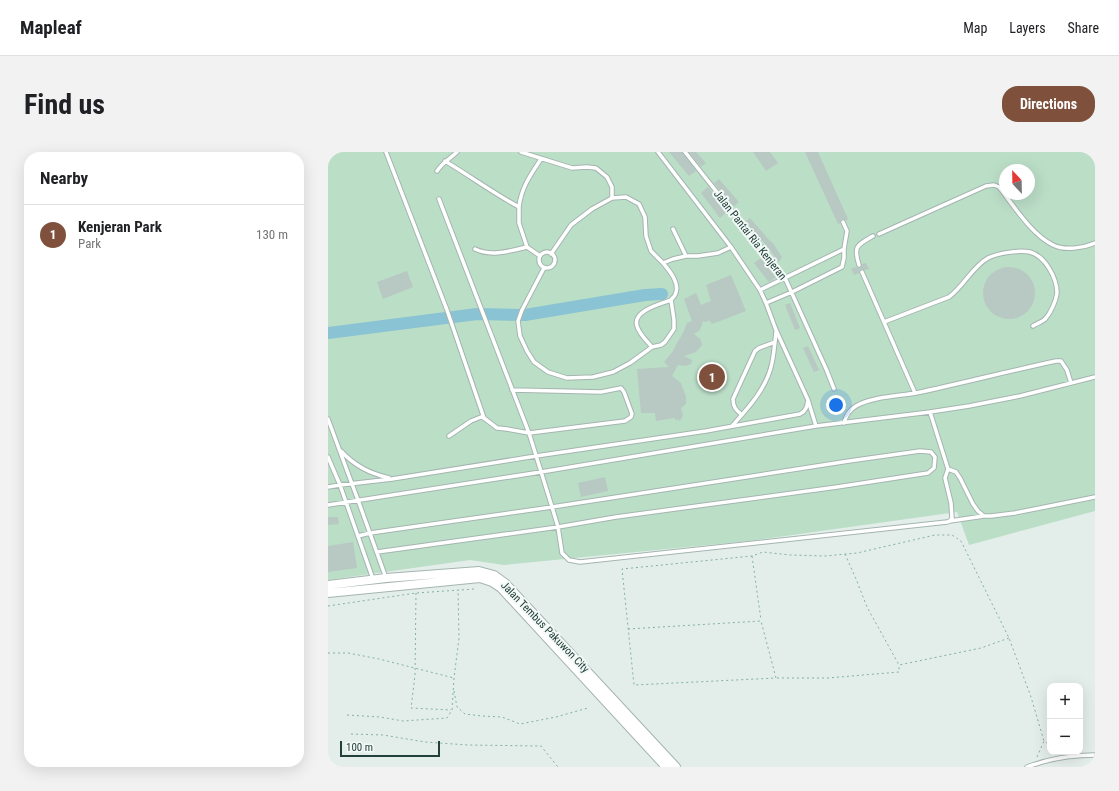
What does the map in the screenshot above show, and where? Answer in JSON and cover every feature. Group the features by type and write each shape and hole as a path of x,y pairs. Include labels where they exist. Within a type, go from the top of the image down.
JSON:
{"street":[{"name":"Jalan Tembus Pakuwon City","path":"328,585 386,578 479,571 494,575 505,583 676,767"},
{"name":"Jalan Tembus Pakuwon City","path":"328,593 480,578 492,582 501,588 666,767"}],"lane":[{"path":"386,152 447,310 484,418 497,428 529,434 625,421 631,417 632,414 624,392 621,388 600,392 512,390"},
{"path":"437,171 445,161 457,152"},
{"path":"520,152 572,168 596,168 607,177 612,187 612,198"},
{"path":"658,152 731,247 760,290 776,330 808,400 816,426"},
{"name":"Jalan Pantai Ria Kenjeran","path":"685,152 785,278 834,389"},
{"path":"540,256 527,247 519,223 519,207 520,196 527,181 541,159"},
{"path":"445,161 462,170 519,207"},
{"path":"879,234 986,186 994,185 998,187 1027,223 1041,237 1054,246 1067,248 1085,247 1095,244"},
{"path":"551,254 572,225 592,209 612,198 626,196 640,204 646,217 646,236 651,251 673,274 676,289 675,295 671,300 640,314 637,319 639,330 652,346"},
{"path":"439,199 486,318 529,434 558,527 562,553 570,560 580,562 947,522 1015,513 1095,497"},
{"path":"766,303 842,267 847,231 843,222"},
{"path":"673,229 686,256"},
{"path":"859,265 856,249 861,243 873,236"},
{"path":"476,249 483,253 491,254 527,247"},
{"path":"663,263 686,256 718,253 731,247"},
{"path":"760,290 844,249"},
{"path":"884,322 950,297 957,292 975,269 988,258 1020,251 1031,252 1042,259 1051,272 1057,293 1052,308 1045,319 1033,326"},
{"path":"547,252 551,254 554,256 554,264 551,267 544,268 540,265 538,260 540,256 547,252"},
{"path":"544,268 522,310 518,321 520,336 534,362 548,372 567,378 593,377 613,372 630,363 652,346 661,345 674,330 671,300"},
{"path":"862,272 915,393"},
{"path":"732,426 765,383 772,364 776,330"},
{"path":"742,414 735,409 733,399 755,352 764,345 775,342"},
{"path":"844,423 848,411 866,401 915,393 1056,361 1061,361 1065,366 1071,383"},
{"path":"328,505 541,472 816,426 969,406 1020,396 1095,377"},
{"path":"328,487 392,479 706,431 800,414 804,412 807,407 808,400"},
{"path":"930,412 948,469 945,478 951,503 952,518 950,521"},
{"path":"449,436 471,421 481,417 484,418"},
{"path":"328,419 386,578"},
{"path":"339,449 350,460 362,468 378,476 392,479"},
{"path":"358,536 920,451 931,452 935,457 934,468 928,473 377,552"},
{"path":"328,457 340,485 373,580"},
{"path":"948,469 956,472 973,504 984,516"},
{"path":"1027,767 1068,756 1095,754"}],"path":[{"path":"845,554 867,607 899,665 899,672 828,678 776,678 634,686 622,569 752,556 763,552 790,555 825,556 845,554 857,553 935,535 952,535 961,541 1010,638 1031,697 1044,741 1036,764"},
{"path":"752,556 762,620 776,678"},
{"path":"328,606 416,593 474,589"},
{"path":"347,715 403,720 447,718 452,710 459,638 458,590"},
{"path":"416,593 415,669 411,708 452,710"},
{"path":"628,629 762,620"},
{"path":"899,665 981,648 1010,638"},
{"path":"328,653 348,653 379,659 454,678"},
{"path":"453,688 457,707 465,714 502,717 520,724 556,717 588,708"},
{"path":"352,734 383,735 425,742 468,745 541,746 558,767"}],"green space":[{"path":"328,152 1095,152 1095,511 969,545 957,512 749,541 504,565 470,560 328,580"}],"building":[{"path":"669,152 682,152 696,171 689,176"},
{"path":"689,152 696,152 706,163 701,167"},
{"path":"753,152 770,152 778,163 766,171"},
{"path":"805,152 818,152 848,219 846,221 841,219 840,223 838,224"},
{"path":"719,179 739,202 733,207 714,183"},
{"path":"708,187 728,211 720,218 701,193"},
{"path":"750,218 772,242 782,257 779,262 762,240 760,242 745,222"},
{"path":"761,258 776,277 769,282 754,263"},
{"path":"866,263 869,269 861,269 859,270 859,273 854,275 851,269 856,267 860,268 862,264"},
{"path":"1004,267 1014,267 1028,274 1035,288 1035,298 1028,312 1014,319 1004,319 994,315 987,308 983,298 983,288 987,278 994,271"},
{"path":"407,271 413,287 383,299 377,282"},
{"path":"731,275 746,311 712,324 709,320 706,322 703,321 700,330 694,334 701,340 702,345 696,352 684,356 692,360 691,364 686,366 678,365 672,376 681,383 686,397 686,404 681,408 683,415 680,421 677,419 677,421 674,418 656,421 655,413 641,413 637,369 669,367 664,362 673,351 687,323 692,321 684,299 696,293 701,305 711,301 706,285"},
{"path":"790,303 800,328 795,330 785,305"},
{"path":"808,346 819,370 814,372 803,348"},
{"path":"605,477 608,491 581,497 578,483"},
{"path":"328,517 338,517 339,524 328,525"},
{"path":"353,542 357,568 328,572 328,546"}],"waterway":[{"path":"328,333 477,314 525,315 645,295 662,294"}],"place":[{"name":"Kenjeran Park","path":"712,377"}]}
